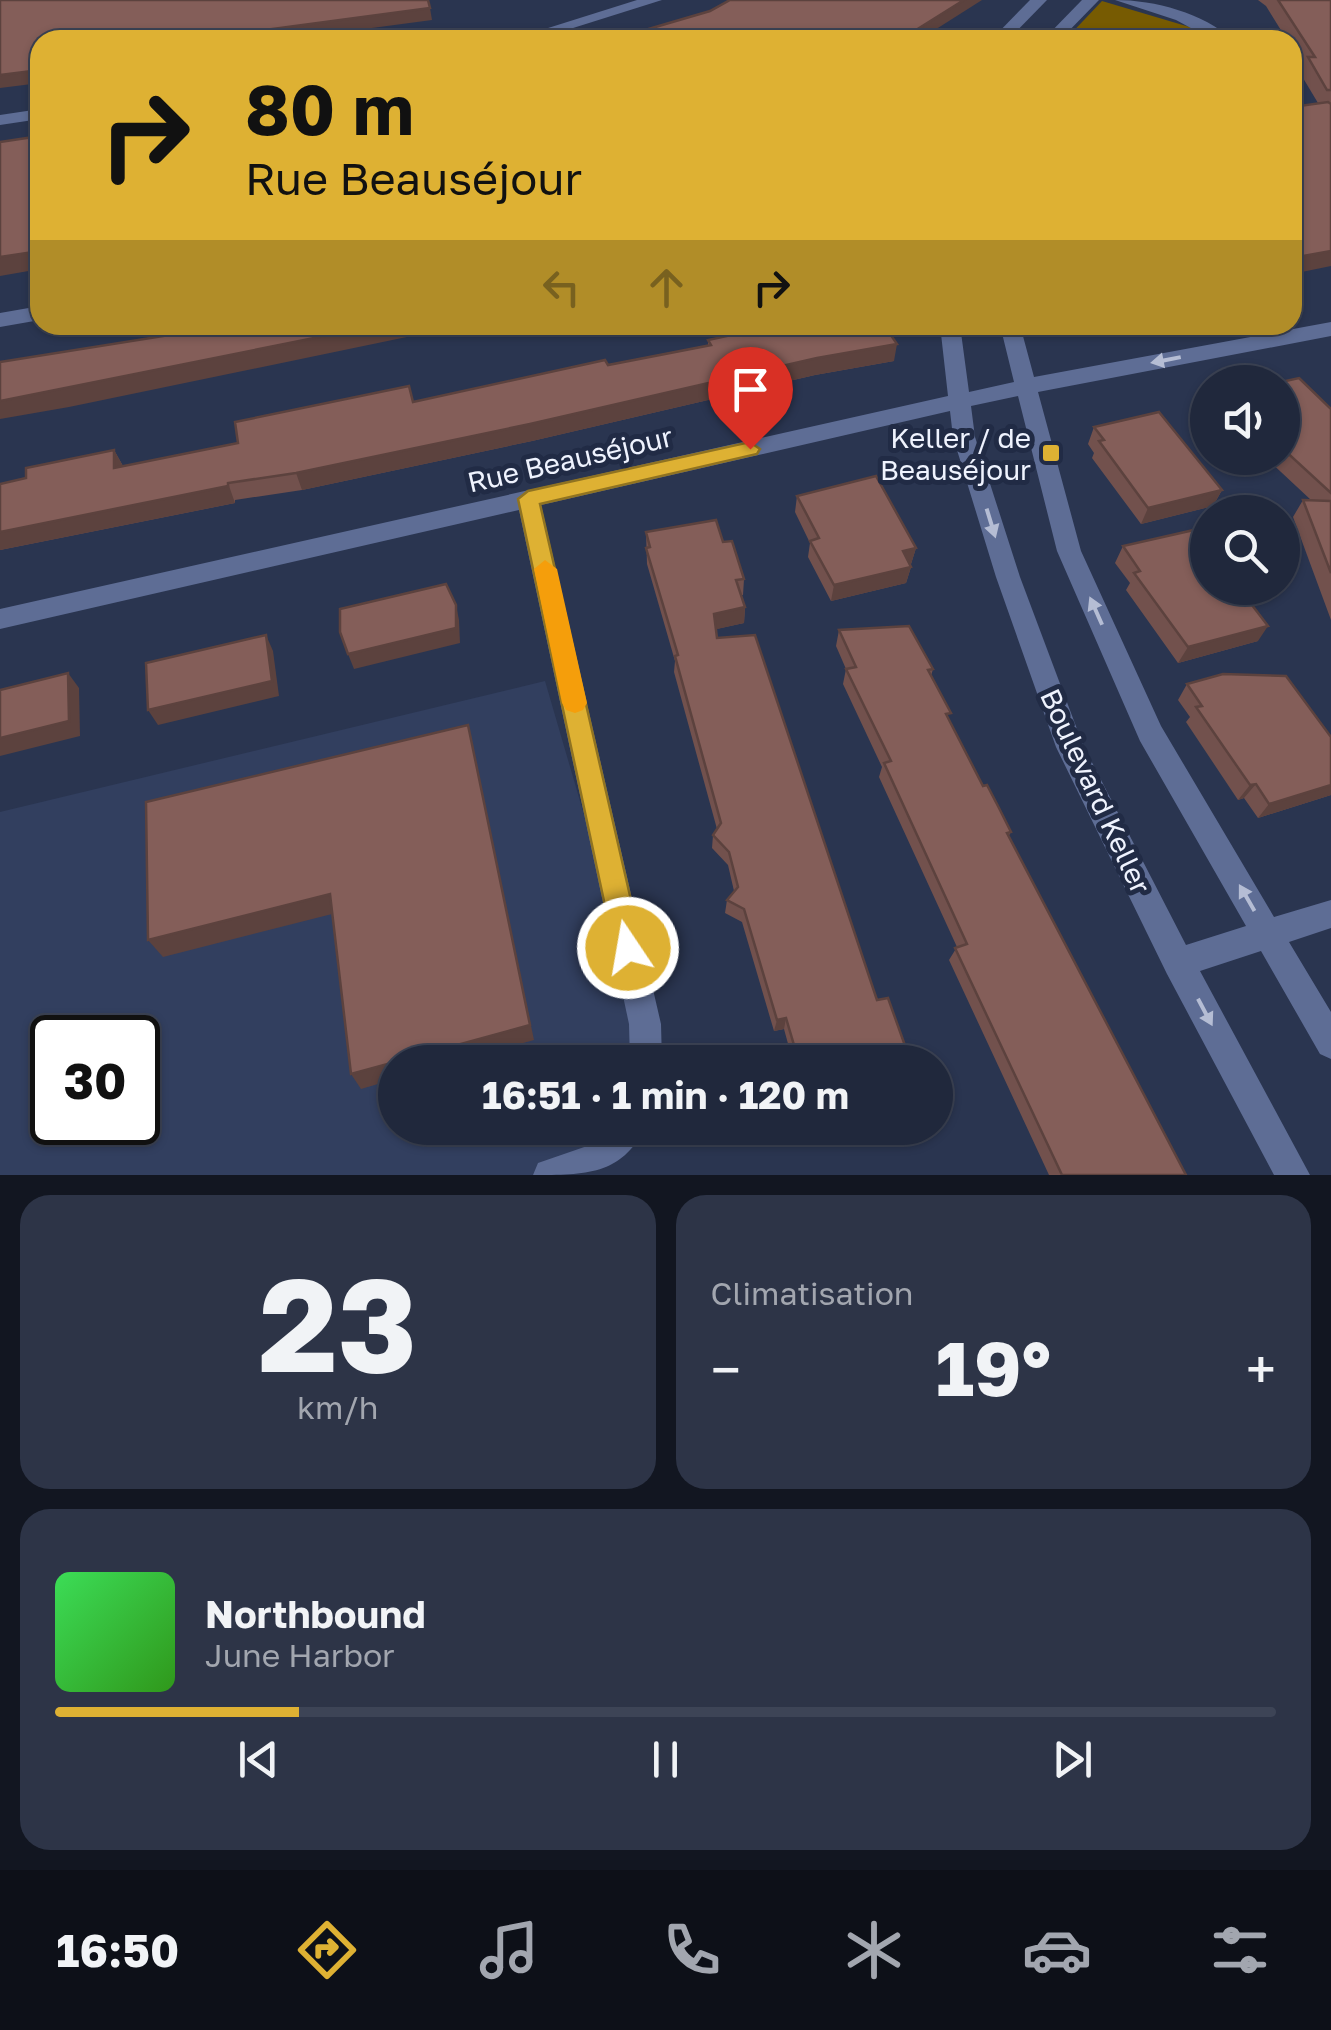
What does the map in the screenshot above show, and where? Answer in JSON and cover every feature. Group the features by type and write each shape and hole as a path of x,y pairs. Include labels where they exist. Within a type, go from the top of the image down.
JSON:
{"street":[{"path":"552,30 654,0"},
{"path":"1008,30 1038,0"},
{"path":"1061,30 1091,0"},
{"path":"1123,0 1182,17 1206,30"},
{"path":"0,120 30,116"},
{"path":"0,320 30,315"},
{"name":"Rue Beauséjour","path":"1302,334 1331,329"},
{"name":"Boulevard Keller","path":"951,335 964,437 1008,577 1070,747 1178,963 1292,1175"},
{"path":"1012,335 1069,551 1150,733 1331,1043"},
{"name":"Rue Beauséjour","path":"0,619 1023,387 1299,335"},
{"path":"528,499 645,1024 646,1045"},
{"path":"1178,963 1331,914"},
{"path":"550,1175 604,1158 614,1145"}],"shaded area":[{"path":"1102,1 1200,30 1074,30"},
{"path":"545,681 645,1024 646,1045 378,1045 378,1145 614,1145 604,1158 550,1175 0,1175 0,812"}],"building":[{"path":"0,0 428,0 430,8 272,30 30,30 30,71 0,75"},
{"path":"730,0 964,0 916,30 645,30 710,11"},
{"path":"1278,0 1331,0 1331,90 1327,90 1308,57 1315,57 1302,37 1302,30 1297,30"},
{"path":"1331,104 1331,251 1302,256 1302,106"},
{"path":"30,138 30,252 0,257 0,142"},
{"path":"169,335 329,335 0,401 0,362"},
{"path":"731,335 891,335 897,344 817,358 530,424 0,532 0,484 26,478 26,468 114,450 114,468 238,443 235,422 409,386 413,402 605,360 608,365 711,345 708,340"},
{"path":"1300,379 1331,409 1331,493 1300,465"},
{"path":"1159,412 1190,450 1190,475 1210,475 1222,490 1148,508 1099,441 1104,440 1094,427"},
{"path":"876,476 916,548 903,551 911,567 834,585 810,541 819,538 797,496"},
{"path":"1303,500 1331,501 1331,573"},
{"path":"716,520 723,542 732,541 744,579 736,580 745,607 714,614 717,638 755,635 877,1000 888,998 905,1045 794,1045 786,1018 777,1020 744,909 727,900 738,887 729,852 713,835 721,823 646,548 650,547 646,532"},
{"path":"1190,531 1190,605 1252,605 1268,626 1188,647 1134,573 1140,571 1123,546"},
{"path":"446,584 456,605 456,628 348,654 340,632 340,609"},
{"path":"909,626 933,669 928,670 951,713 946,714 983,786 987,785 999,808 1011,832 1007,833 1186,1175 1062,1175 955,948 967,944 884,763 891,761 846,669 856,667 839,630"},
{"path":"266,635 272,681 148,710 146,663"},
{"path":"68,673 69,721 0,738 0,690"},
{"path":"1223,674 1286,676 1331,737 1331,785 1269,804 1256,784 1250,785 1196,707 1202,706 1187,684"},
{"path":"468,725 530,1025 457,1045 378,1045 378,1067 351,1074 330,894 148,940 146,802"}],"slow traffic":[{"path":"545,569 575,703"}],"place":[{"name":"Keller / de Beauséjour","path":"1051,453"}],"route":[{"path":"628,948 528,499 750,449"}]}
